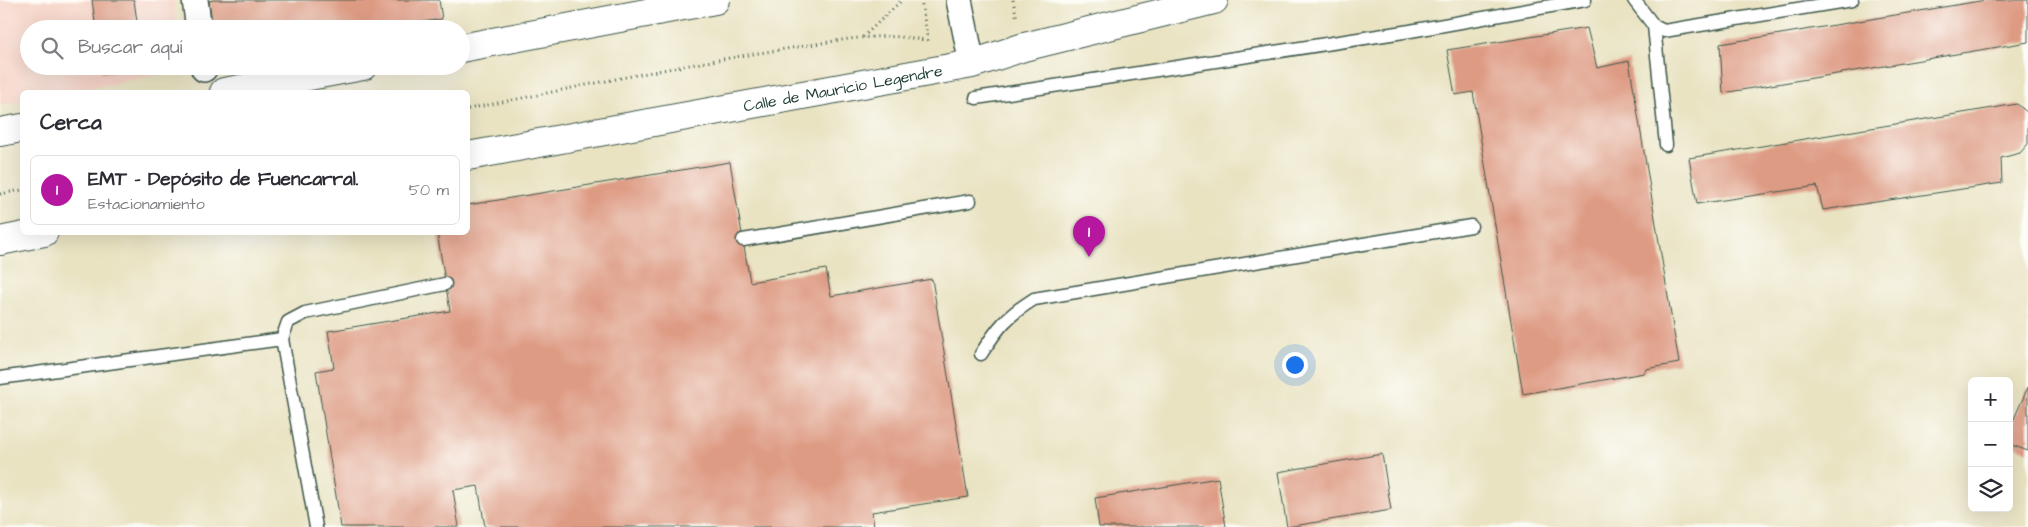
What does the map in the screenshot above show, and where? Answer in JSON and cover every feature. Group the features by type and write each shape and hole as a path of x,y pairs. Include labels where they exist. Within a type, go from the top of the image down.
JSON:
{"street":[{"path":"195,0 198,20"},
{"path":"470,46 715,0"},
{"path":"959,0 972,64"},
{"name":"Calle de Mauricio Legendre","path":"470,156 972,64 1024,47 1214,0"},
{"path":"235,90 315,75"},
{"path":"0,132 20,128"},
{"path":"0,240 28,235"}],"lane":[{"path":"976,98 1400,32 1585,0"},
{"path":"1634,0 1654,26 1664,31 1852,0"},
{"path":"1654,26 1666,145"},
{"path":"743,240 970,201"},
{"path":"981,354 994,333 1013,312 1034,299 1471,226"},
{"path":"316,527 282,339 288,322 305,313 445,284"},
{"path":"0,378 282,339"}],"path":[{"path":"863,38 902,0"},
{"path":"921,0 928,41 931,47"},
{"path":"470,109 701,62 863,38 914,38 928,41"},
{"path":"0,194 20,190"}],"shaded area":[{"path":"0,0 173,0 176,20 20,20 20,75 157,75 81,90 20,90 20,101 0,105"}],"building":[{"path":"92,0 134,0 137,20 95,20"},
{"path":"439,0 442,19 212,20 209,1"},
{"path":"1986,0 2028,0 2028,42 1723,93 1720,44"},
{"path":"1587,28 1597,68 1629,61 1679,363 1646,369 1644,373 1523,394 1473,92 1455,95 1447,50"},
{"path":"2017,104 2028,113 2028,144 2020,153 2001,158 2002,183 1823,210 1817,186 1697,204 1689,158"},
{"path":"730,162 750,282 826,269 831,296 932,279 968,497 872,512 874,527 485,527 478,486 453,490 459,527 341,527 316,371 334,368 328,331 450,311 437,235 470,235 470,205"},
{"path":"2028,387 2028,451 2013,445 2013,421"},
{"path":"1382,454 1391,510 1287,527 1278,472"},
{"path":"1218,478 1226,527 1099,527 1095,498"}],"place":[{"name":"EMT - Depósito de Fuencarral.","path":"1089,257"}]}
